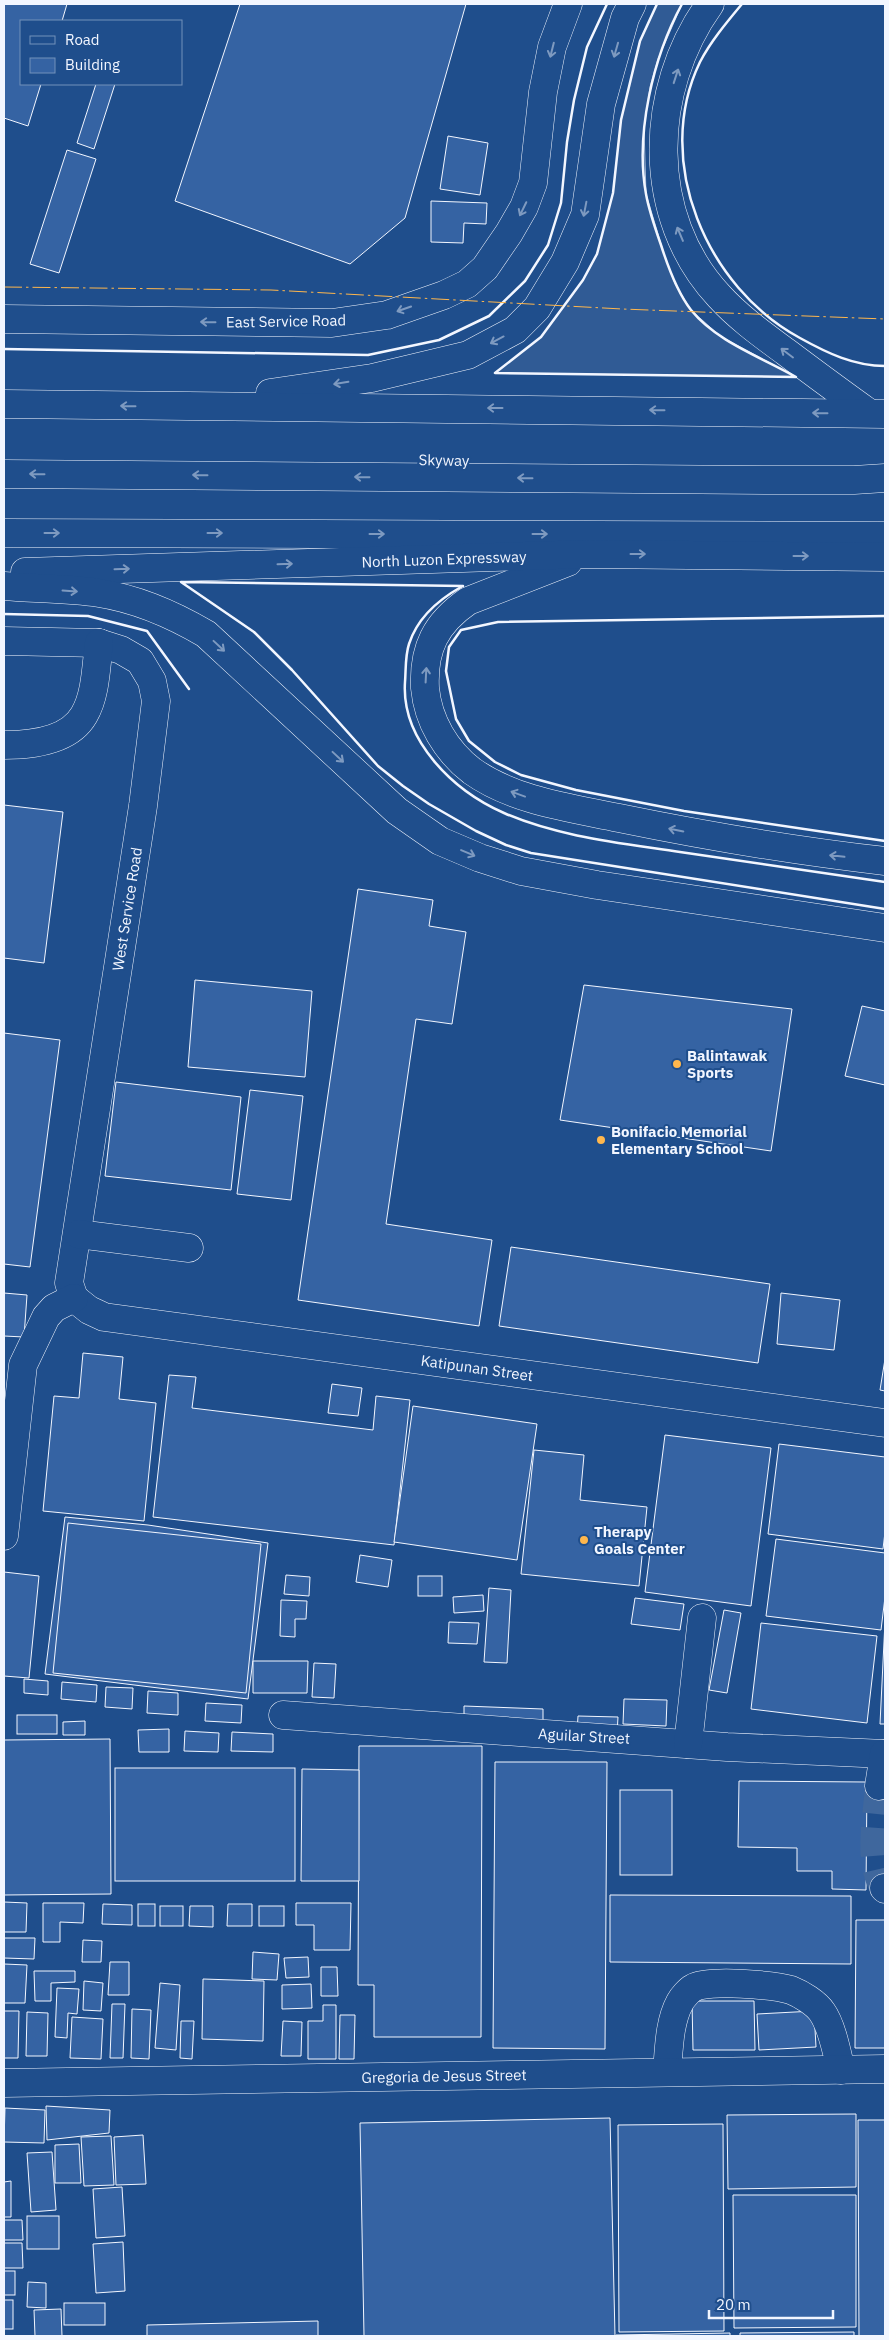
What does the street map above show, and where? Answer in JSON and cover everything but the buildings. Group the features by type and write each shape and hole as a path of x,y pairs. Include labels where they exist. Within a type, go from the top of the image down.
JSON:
{"main road":[{"name":"East Service Road","path":"4,319 332,323 387,315 444,295 467,284 485,268 524,207 533,182 543,92 552,47 568,4"},
{"path":"177,407 372,378 468,354 515,330 537,308 556,277 565,262 585,215 601,104 625,18 632,4"},
{"path":"710,4 685,48 666,111 663,155 670,207 679,232 691,258 702,275 728,306 762,334 877,414"},
{"path":"4,404 177,407 593,409 877,414"},
{"name":"Skyway","path":"4,455 885,464"},
{"path":"4,474 854,480 885,478"},
{"path":"4,533 885,536"},
{"path":"590,554 468,601 455,610 436,632 429,650 426,668 426,701 438,731 455,756 473,771 504,788 566,807 680,830 815,853 885,861"},
{"name":"North Luzon Expressway","path":"4,573 590,554 885,557"},
{"path":"4,586 98,593 135,601 184,621 206,634 397,811 440,840 480,858 521,871 597,885 885,928"},
{"name":"West Service Road","path":"4,641 99,643 121,650 140,661 152,680 156,701 143,806 69,1283 74,1298"},
{"path":"4,746 50,740 70,731 84,715 92,693 99,643"},
{"path":"78,1234 189,1248"},
{"path":"4,1536 13,1364 46,1316 54,1308 74,1298"},
{"name":"Katipunan Street","path":"74,1298 89,1310 104,1317 885,1423"},
{"path":"688,1744 702,1618"},
{"name":"Aguilar Street","path":"283,1716 688,1744 885,1754"},
{"path":"879,1786 885,1754"},
{"path":"667,2072 672,2025 680,2001 693,1987 718,1984 759,1985 792,1991 808,1999 822,2011 836,2047 841,2070"},
{"name":"Gregoria de Jesus Street","path":"4,2083 885,2069"}],"shaded area":[{"path":"657,4 682,4 658,59 650,87 644,128 646,194 675,284 691,310 720,336 796,377 495,373 541,337 583,280 597,254 613,193 621,120 640,41"}],"tunnel":[{"path":"879,1786 874,1852 879,1877 884,1888"}],"wall":[{"path":"4,349 368,355 439,340 489,316 525,281 548,245 561,203 567,142 574,100 587,47 607,4"},
{"path":"657,4 640,41 621,120 613,193 597,254 583,280 541,337 495,373 796,377 726,340 713,331 691,310 673,279 652,220 643,171 645,121 655,72 672,25 682,4"},
{"path":"742,4 704,54 687,100 682,140 686,180 697,218 715,255 738,288 767,316 820,349 862,364 885,366"},
{"path":"463,586 181,582 254,632 292,670 378,766 429,804 476,831 506,845 531,853 885,909"},
{"path":"461,587 429,611 417,626 406,658 405,682 406,704 421,744 434,761 467,792 504,813 568,834 885,882"},
{"path":"4,614 88,616 147,631 189,689"},
{"path":"885,616 498,622 461,630 449,647 446,671 456,719 469,741 495,762 521,775 576,790 684,811 885,841"}],"power":[{"path":"4,287 271,290 622,309 885,319"}],"place":[{"name":"Balintawak Sports","path":"677,1064"},
{"name":"Bonifacio Memorial Elementary School","path":"601,1140"},
{"name":"Therapy Goals Center","path":"584,1540"}]}
